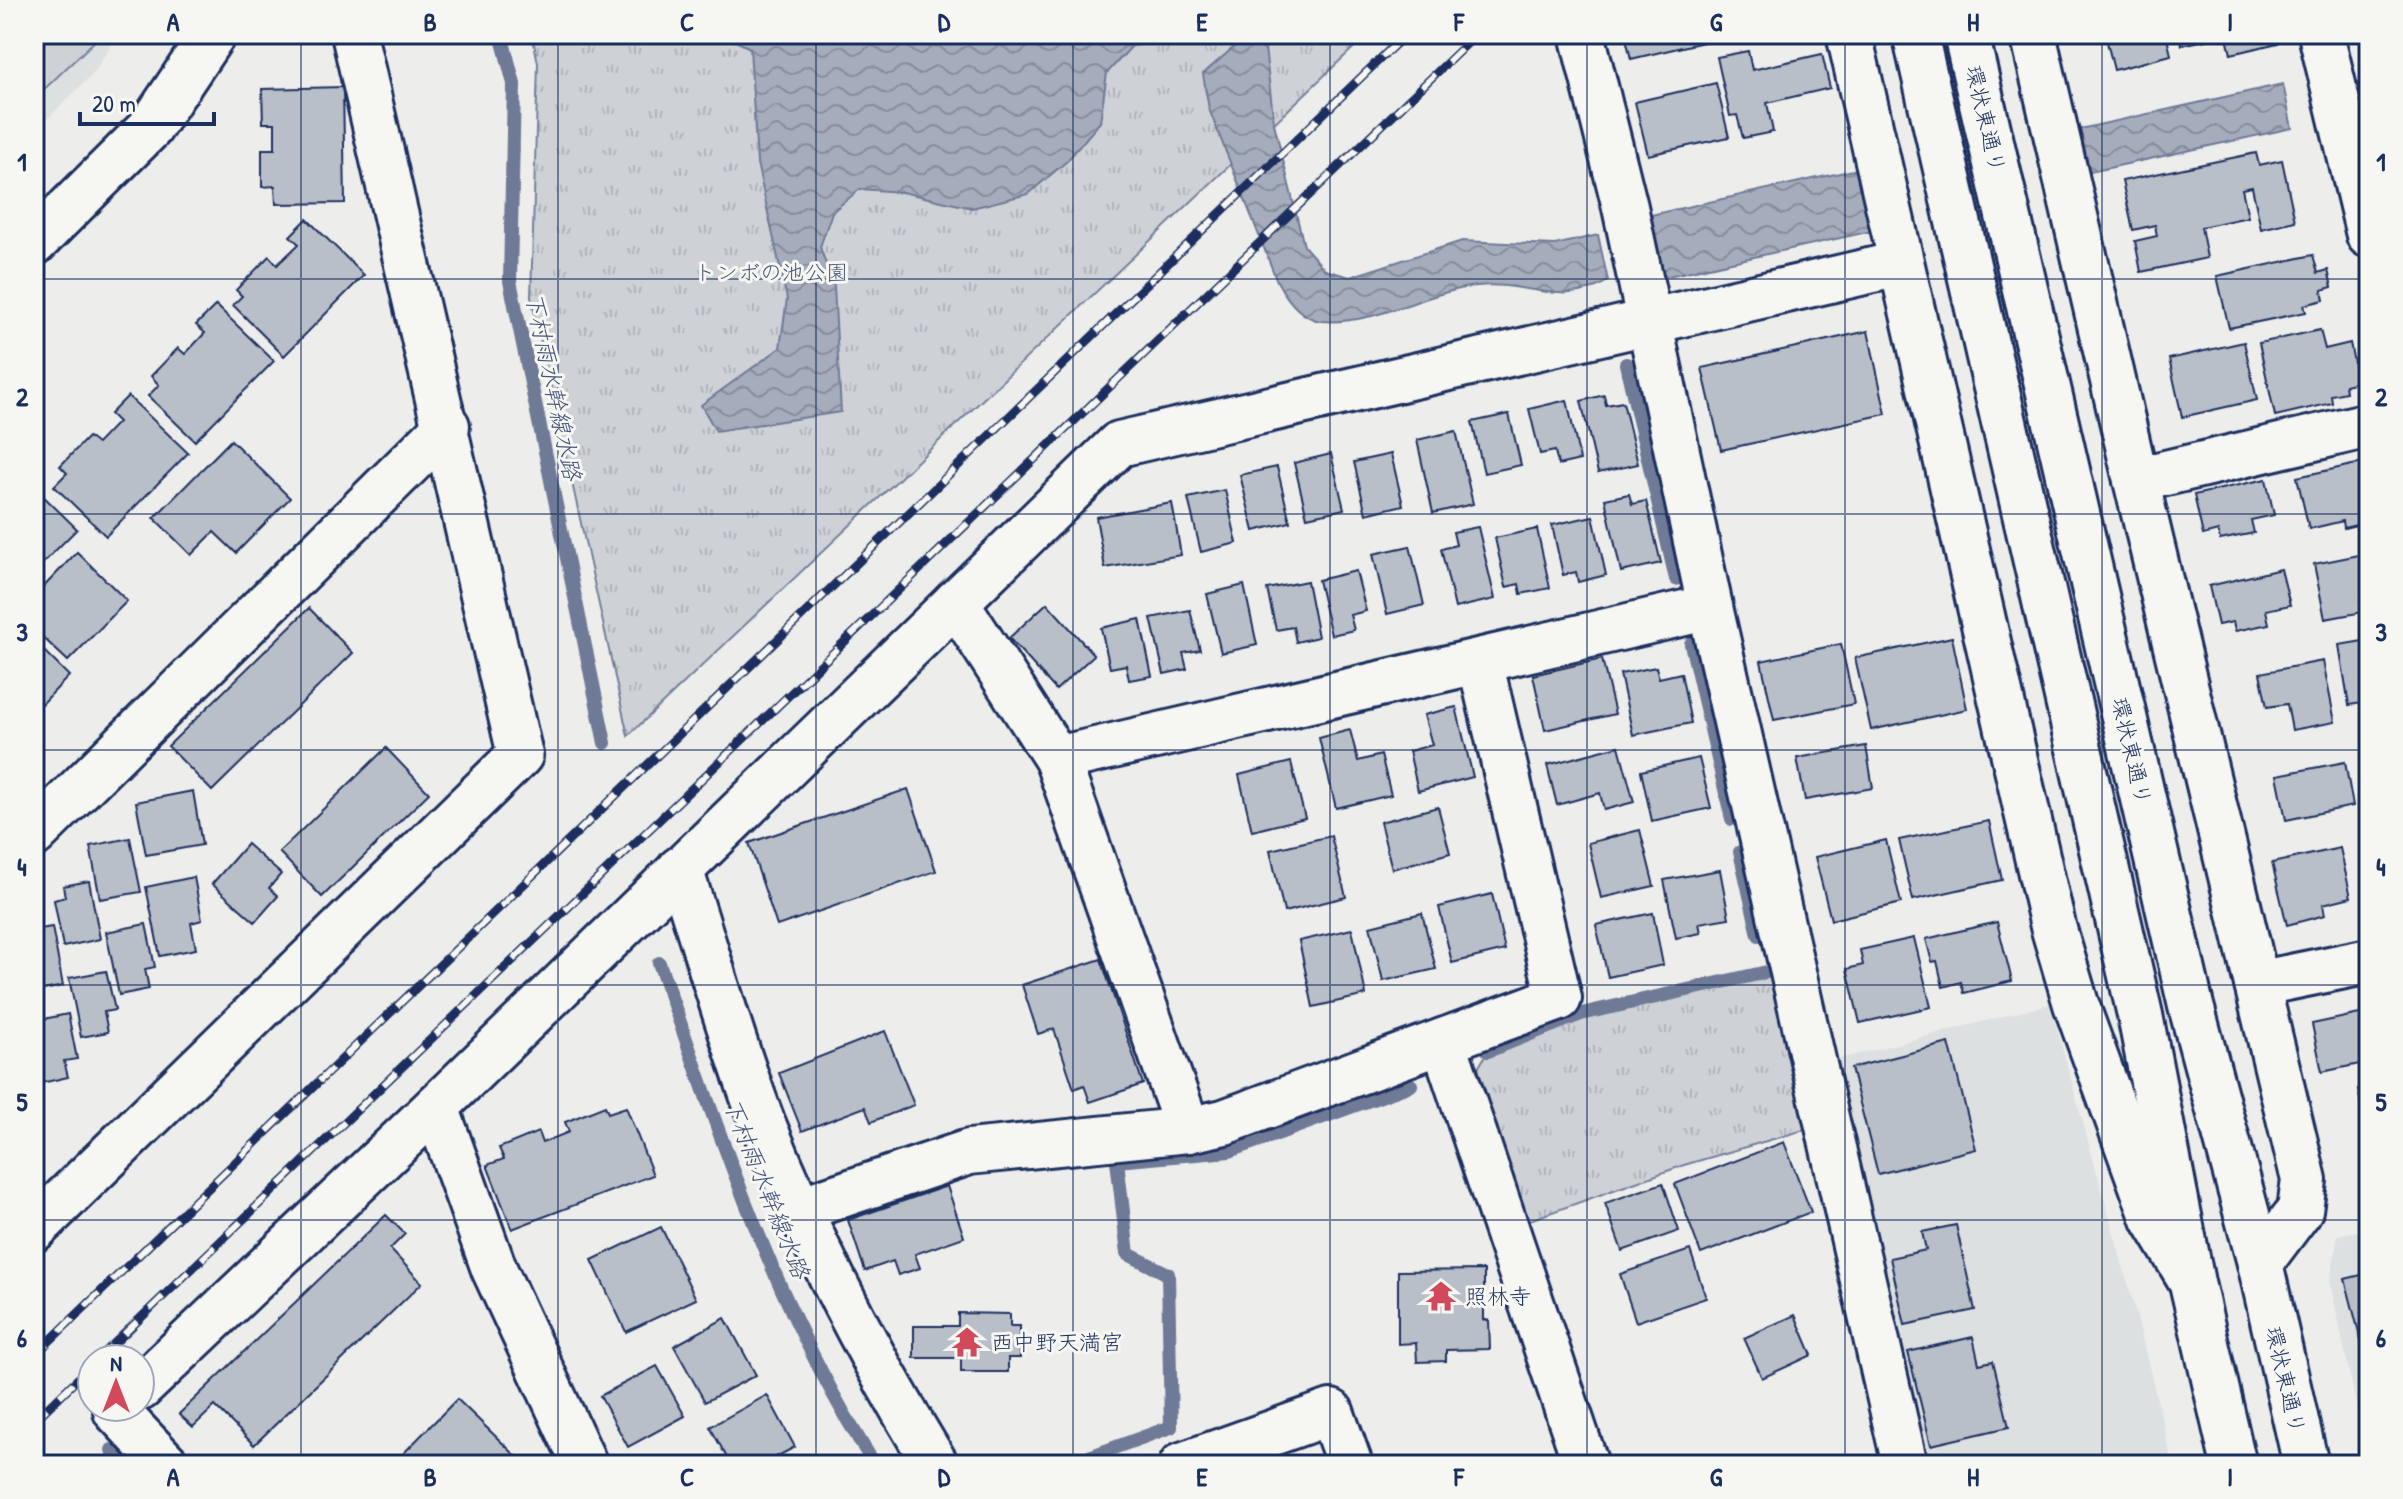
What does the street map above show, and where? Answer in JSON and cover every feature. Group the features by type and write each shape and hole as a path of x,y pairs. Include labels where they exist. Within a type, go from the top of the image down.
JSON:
{"street":[{"path":"34,243 150,128 213,34"},
{"path":"34,1229 520,755 447,426 354,34"},
{"path":"1582,34 1625,207 1710,607 1905,1465"},
{"path":"1849,34 1899,264 2053,926 2076,1004 2154,1219 2192,1283"},
{"path":"1915,34 2140,1015 2192,1283 2234,1465"},
{"name":"環状東通り","path":"1966,34 2191,1006 2260,1263 2306,1465"},
{"path":"2033,34 2136,480 2304,1180 2300,1210 2260,1263"},
{"path":"2321,34 2355,115 2369,235"},
{"path":"156,1373 436,1107 1119,444 1899,264"},
{"path":"2136,480 2369,425"},
{"path":"34,834 447,426"},
{"path":"956,602 1057,759 1188,1130"},
{"path":"1057,759 1710,607"},
{"path":"800,1209 969,1152 1188,1130 1224,1122 1559,998 1480,661"},
{"path":"680,869 762,1122 800,1209 894,1396 936,1465"},
{"path":"2257,984 2369,961"},
{"path":"1443,1041 1586,1465"},
{"path":"436,1107 494,1269 585,1465"},
{"path":"1182,1465 1331,1412 1350,1465"},
{"path":"127,1423 167,1465"}],"shaded area":[{"path":"34,34 118,34 93,74 34,132"},
{"path":"2050,1004 2135,1309 2173,1465 1926,1465 1831,1061"},
{"path":"2369,1228 2369,1465 2330,1282 2338,1235"}],"green space":[{"path":"34,34 102,34 34,99"},
{"name":"トンボの池公園","path":"532,34 1368,34 628,736 531,297 538,63"},
{"path":"1773,972 1811,1128 1684,1165 1527,1221 1477,1070 1488,1051 1581,1014"}],"water":[{"path":"721,34 1184,34 1179,39 1132,46 1107,73 1100,122 1067,161 1028,194 972,208 902,192 860,189 832,212 820,247 834,287 841,412 716,431 701,405 780,348 787,299 757,163 750,48"},
{"path":"1249,34 1265,48 1274,123 1304,246 1325,270 1350,277 1462,241 1555,245 1598,235 1608,281 1575,293 1477,286 1380,314 1341,321 1321,321 1300,312 1277,281 1209,109 1203,74"},
{"path":"2283,84 2292,128 2090,172 2080,129"},
{"path":"1858,169 1872,231 1659,278 1646,216"}],"building":[{"path":"1625,34 1710,34 1712,40 1631,59"},
{"path":"2105,34 2166,34 2171,55 2114,70"},
{"path":"2179,34 2224,34 2224,36 2182,45"},
{"path":"2226,34 2276,34 2278,43 2231,54"},
{"path":"1748,51 1752,70 1822,54 1830,88 1767,103 1773,132 1743,138 1737,115 1730,116 1717,57"},
{"path":"1716,83 1729,137 1648,155 1635,102"},
{"path":"343,87 345,203 276,204 275,186 262,187 262,149 275,149 275,123 263,123 262,89"},
{"path":"2256,153 2259,165 2282,160 2295,221 2261,229 2252,187 2242,189 2248,217 2201,227 2207,258 2141,272 2135,241 2157,236 2155,225 2133,230 2122,181"},
{"path":"307,219 364,275 284,356 233,305 242,296 236,290 269,256 277,265 299,244 290,236"},
{"path":"2313,255 2318,273 2328,270 2332,287 2322,290 2324,300 2304,305 2306,312 2229,328 2217,276"},
{"path":"216,305 274,361 195,441 148,396 159,385 151,376 178,348 185,354 205,333 196,325"},
{"path":"2320,330 2325,349 2350,343 2358,382 2345,385 2346,392 2331,395 2332,403 2275,416 2259,343"},
{"path":"1868,331 1886,414 1721,450 1702,368"},
{"path":"2244,342 2257,400 2182,417 2169,359"},
{"path":"1604,395 1606,405 1623,402 1638,464 1598,473 1581,401"},
{"path":"128,396 188,453 106,536 54,486 67,473 60,466 88,437 97,444 118,422 110,414"},
{"path":"1567,400 1580,460 1558,465 1555,451 1540,454 1529,409"},
{"path":"1509,414 1521,465 1484,473 1472,422"},
{"path":"1456,431 1473,504 1433,513 1417,440"},
{"path":"231,440 290,498 236,553 214,532 191,555 154,518"},
{"path":"1331,454 1344,509 1307,517 1294,463"},
{"path":"1391,454 1403,505 1366,514 1354,462"},
{"path":"2366,462 2369,522 2344,528 2343,521 2309,529 2297,477"},
{"path":"1277,467 1290,522 1254,531 1240,475"},
{"path":"2266,479 2274,515 2251,520 2254,533 2220,540 2218,531 2203,535 2194,495"},
{"path":"34,487 77,529 34,572"},
{"path":"1225,490 1237,543 1201,552 1188,498"},
{"path":"1629,494 1632,504 1646,501 1661,563 1621,572 1605,499"},
{"path":"1172,503 1181,555 1105,568 1096,517"},
{"path":"1593,516 1606,575 1578,582 1576,572 1563,575 1552,525"},
{"path":"1478,527 1495,599 1455,608 1441,549 1456,545 1453,532"},
{"path":"1537,529 1550,588 1521,594 1519,584 1506,587 1495,538"},
{"path":"1410,546 1424,605 1387,614 1373,554"},
{"path":"77,552 127,601 68,661 34,629 34,597"},
{"path":"2369,553 2369,597 2360,599 2363,612 2325,619 2314,564"},
{"path":"2281,569 2290,605 2266,610 2269,624 2235,631 2233,622 2218,625 2209,586"},
{"path":"1356,571 1366,611 1350,615 1354,630 1331,635 1318,580"},
{"path":"1307,581 1318,637 1296,642 1293,627 1276,630 1267,589"},
{"path":"1244,585 1257,645 1221,653 1207,594"},
{"path":"1047,603 1094,655 1056,690 1009,638"},
{"path":"309,608 353,653 212,791 168,746"},
{"path":"1190,610 1200,650 1183,653 1187,669 1164,674 1151,618"},
{"path":"1140,619 1152,676 1129,680 1126,665 1110,668 1101,628"},
{"path":"1952,637 1967,709 1871,730 1855,658"},
{"path":"2369,640 2369,702 2349,705 2339,645"},
{"path":"34,641 69,676 42,704 34,696"},
{"path":"1841,644 1854,704 1774,720 1761,661"},
{"path":"1602,659 1615,714 1545,730 1533,675"},
{"path":"2323,661 2335,722 2292,730 2287,704 2267,707 2260,673"},
{"path":"1656,667 1659,678 1681,673 1691,723 1633,735 1620,674"},
{"path":"1456,707 1473,777 1418,791 1409,751 1432,745 1424,715"},
{"path":"1350,730 1358,761 1381,755 1391,795 1336,808 1319,738"},
{"path":"1619,746 1634,802 1604,810 1600,793 1557,805 1547,765"},
{"path":"1866,746 1873,788 1805,800 1797,758"},
{"path":"386,748 429,793 322,897 279,852"},
{"path":"1699,758 1711,808 1652,821 1641,771"},
{"path":"1291,762 1305,818 1252,831 1239,775"},
{"path":"2345,762 2353,806 2286,820 2277,775"},
{"path":"908,789 936,871 777,926 749,843"},
{"path":"193,791 202,845 146,855 136,802"},
{"path":"1438,807 1450,853 1392,869 1380,822"},
{"path":"1989,821 2002,880 1913,900 1899,840"},
{"path":"1640,830 1654,886 1601,898 1588,843"},
{"path":"1331,836 1346,897 1284,912 1270,850"},
{"path":"130,838 141,892 100,899 90,846"},
{"path":"1886,840 1901,903 1831,920 1815,857"},
{"path":"247,844 281,874 269,888 278,896 255,922 212,884"},
{"path":"2340,848 2351,897 2323,904 2325,915 2287,925 2272,863"},
{"path":"1720,870 1729,918 1699,923 1701,933 1676,938 1664,880"},
{"path":"194,877 202,920 191,923 196,949 160,956 146,887"},
{"path":"89,881 100,939 63,947 54,900 65,897 63,886"},
{"path":"1492,894 1505,950 1452,963 1439,907"},
{"path":"1422,913 1436,969 1383,981 1370,926"},
{"path":"1653,913 1663,965 1608,977 1596,925"},
{"path":"1997,922 2012,981 1964,993 1961,982 1943,987 1937,961 1932,962 1926,939"},
{"path":"146,924 155,967 145,969 149,989 119,995 106,932"},
{"path":"52,927 63,986 34,992 34,930"},
{"path":"1352,929 1366,995 1313,1007 1299,941"},
{"path":"1914,938 1931,1007 1860,1023 1847,969 1863,965 1860,950"},
{"path":"1101,959 1143,1084 1090,1102 1084,1085 1074,1089 1054,1029 1038,1034 1022,985"},
{"path":"106,971 115,1010 104,1012 108,1032 81,1037 69,978"},
{"path":"2369,1012 2369,1062 2322,1072 2312,1024"},
{"path":"68,1014 77,1059 64,1061 68,1077 37,1084 34,1021"},
{"path":"885,1031 914,1105 871,1122 865,1107 802,1131 779,1073"},
{"path":"1949,1043 1976,1149 1878,1174 1851,1068"},
{"path":"2369,1087 2369,1144 2358,1089"},
{"path":"605,1106 608,1113 626,1107 653,1175 512,1229 487,1165 504,1159 499,1148 538,1132 542,1143 569,1132 565,1122"},
{"path":"1784,1142 1811,1212 1701,1254 1675,1184"},
{"path":"1663,1183 1679,1231 1622,1251 1605,1203"},
{"path":"947,1186 964,1237 915,1254 920,1268 898,1275 893,1261 865,1271 848,1220"},
{"path":"386,1215 405,1234 390,1249 422,1283 254,1445 215,1406 193,1427 179,1414"},
{"path":"1956,1225 1975,1310 1905,1325 1890,1258 1926,1250 1922,1232"},
{"path":"661,1227 696,1299 626,1332 592,1260"},
{"path":"1690,1250 1706,1298 1636,1322 1620,1274"},
{"name":"照林寺","path":"1484,1270 1484,1320 1489,1320 1490,1349 1446,1350 1446,1361 1417,1362 1416,1343 1398,1344 1398,1271"},
{"path":"2369,1273 2369,1350 2364,1352 2345,1279"},
{"name":"西中野天満宮","path":"958,1313 1010,1314 1010,1326 1020,1326 1020,1358 1008,1358 1008,1372 961,1372 961,1358 914,1358 914,1326 958,1326"},
{"path":"1795,1315 1812,1355 1762,1378 1744,1338"},
{"path":"725,1318 756,1375 705,1402 674,1346"},
{"path":"1973,1337 1979,1364 1993,1361 2009,1427 1931,1445 1908,1352"},
{"path":"657,1366 685,1416 628,1447 600,1396"},
{"path":"767,1395 795,1447 761,1465 731,1465 710,1427"},
{"path":"457,1399 519,1459 513,1465 392,1465"}],"waterway":[{"name":"下村雨水幹線水路","path":"501,34 514,84 510,281 605,743"},
{"path":"1626,364 1676,579"},
{"path":"1691,644 1732,819"},
{"path":"1740,852 1759,935"},
{"name":"下村雨水幹線水路","path":"659,963 728,1156 779,1284 808,1346 875,1465"},
{"path":"1488,1051 1581,1014 1767,972"},
{"path":"1067,1465 1171,1427 1168,1274 1128,1254 1117,1161 1230,1151 1411,1085"},
{"path":"112,1450 127,1465"}],"railway":[{"path":"34,1356 1406,34"},
{"path":"115,1343 1477,34"},
{"path":"34,1421 76,1380"}],"place":[{"name":"照林寺","path":"1441,1296"},
{"name":"西中野天満宮","path":"967,1342"}]}
